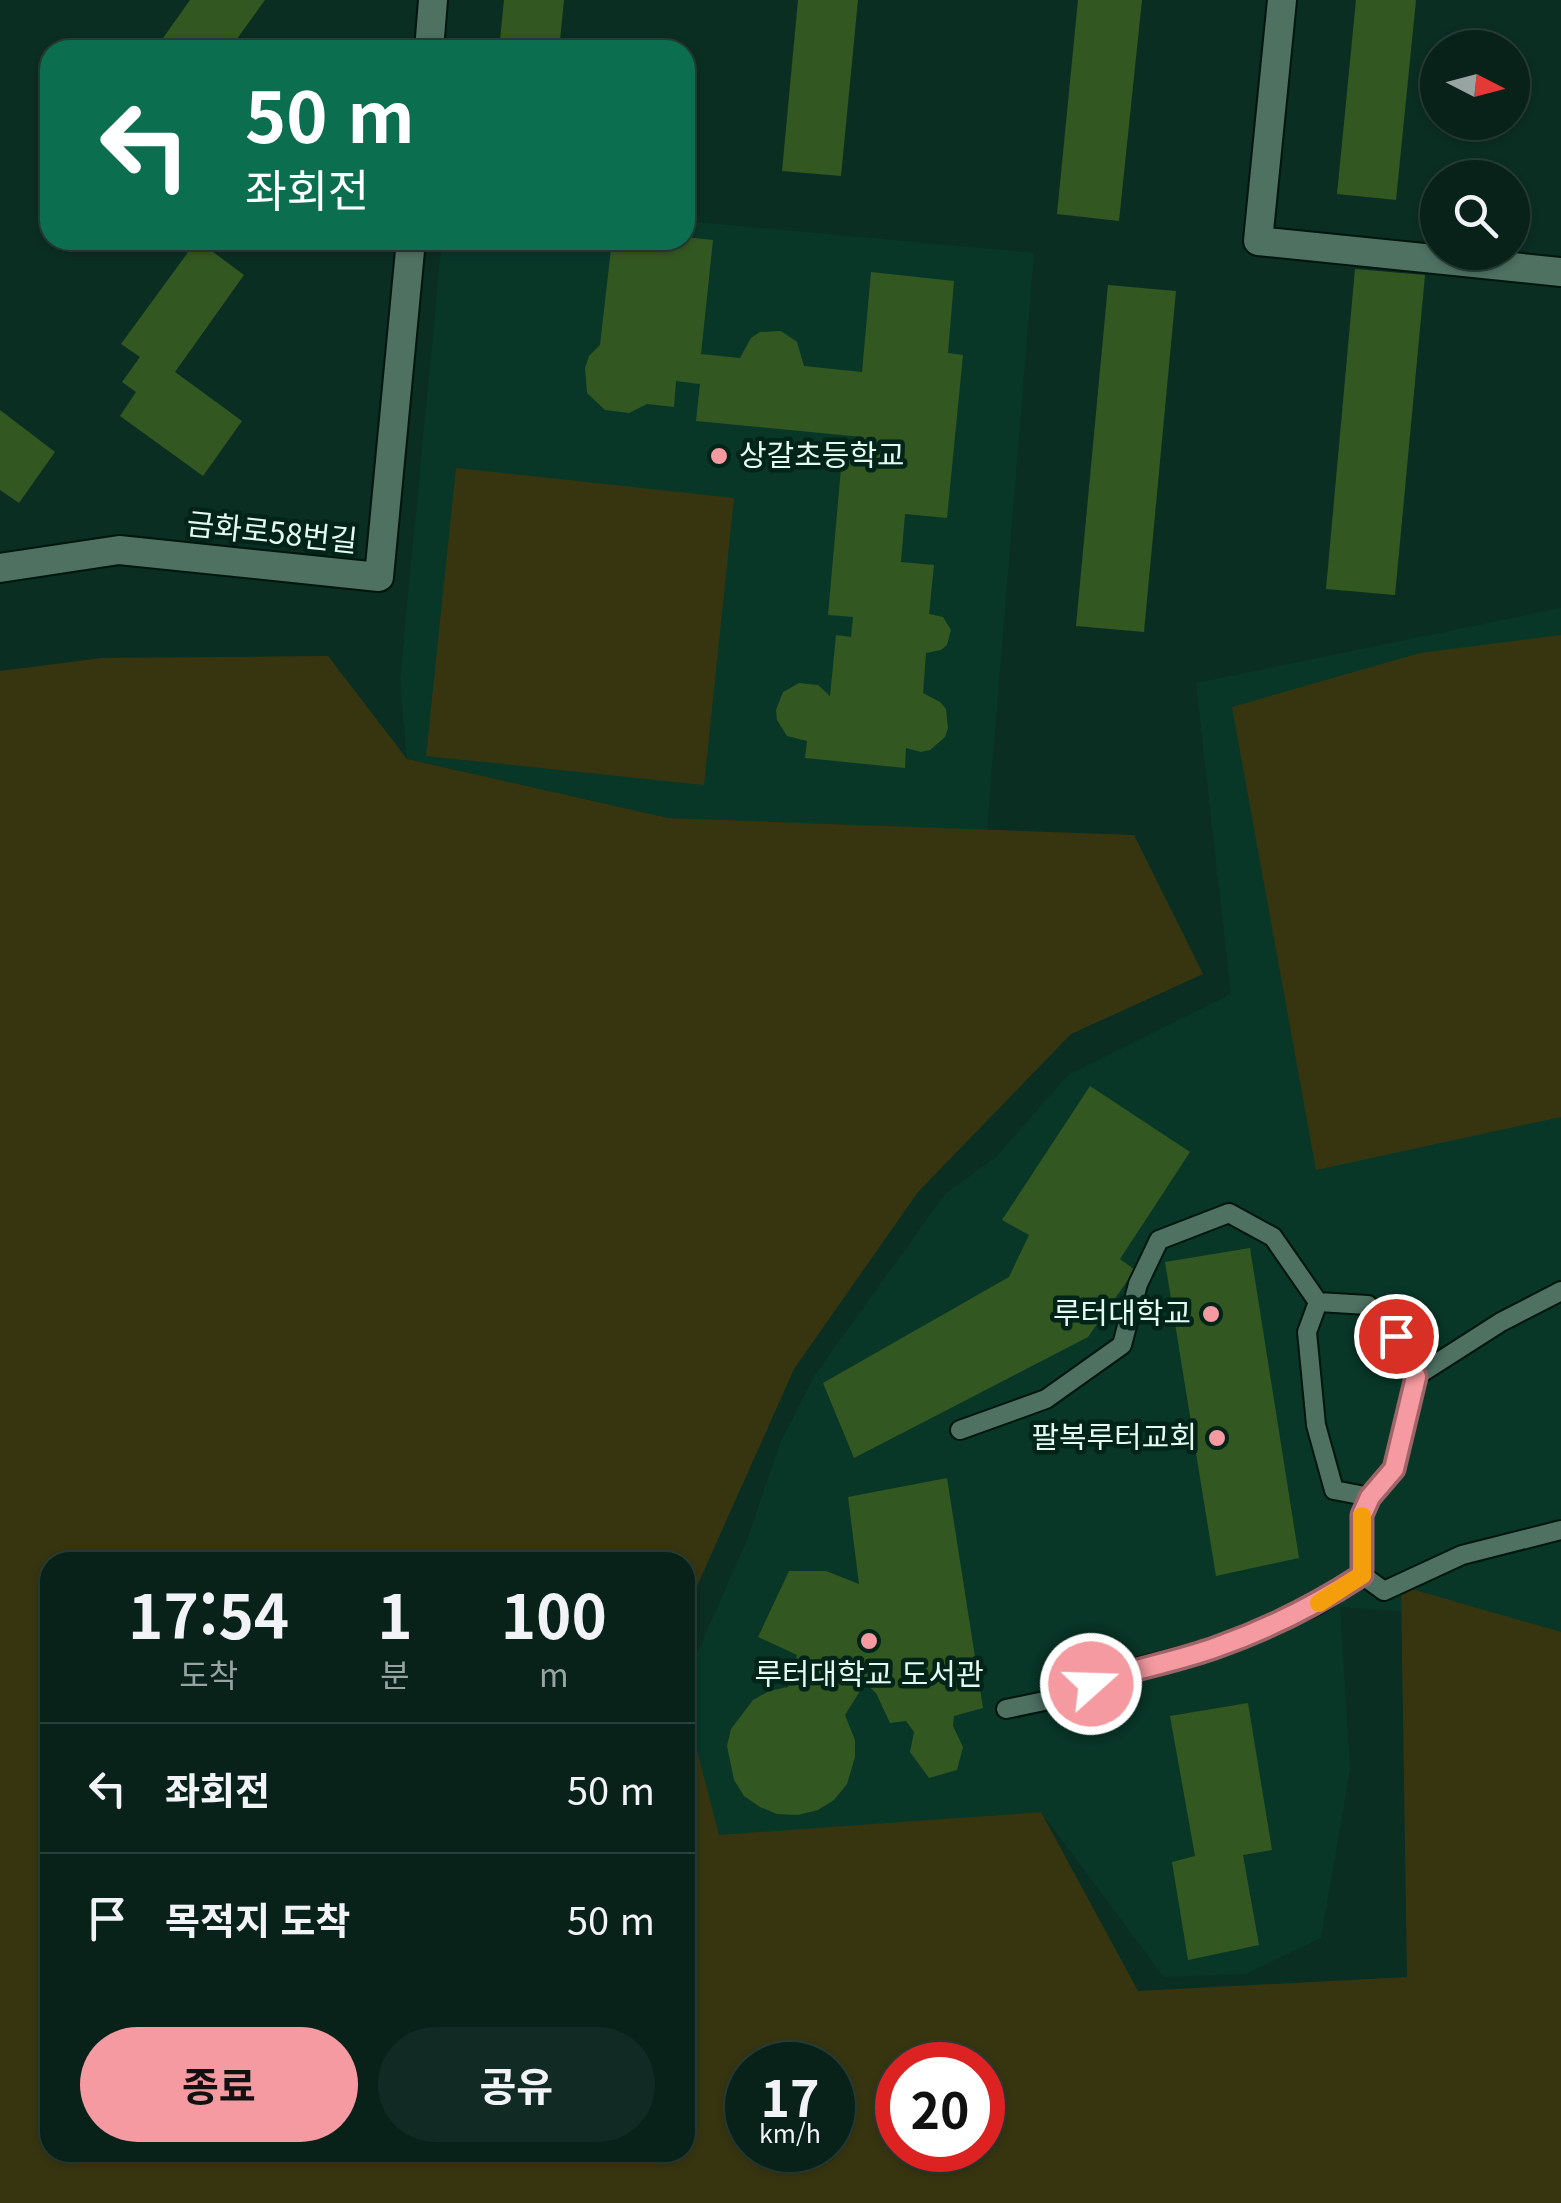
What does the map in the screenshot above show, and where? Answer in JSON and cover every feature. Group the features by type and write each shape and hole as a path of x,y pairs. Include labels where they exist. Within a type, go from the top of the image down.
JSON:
{"street":[{"path":"430,40 433,0"},
{"path":"1282,0 1258,241 1561,272"},
{"name":"금화로58번길","path":"0,568 119,550 379,577 410,250"}],"lane":[{"path":"960,1430 1046,1399 1122,1345 1138,1284 1159,1240 1229,1214 1273,1237 1318,1302"},
{"path":"1416,1377 1500,1322 1561,1292"},
{"path":"1318,1302 1368,1305 1396,1336 1416,1377 1394,1469 1370,1497 1362,1515 1362,1575"},
{"path":"1318,1302 1307,1332 1316,1424 1334,1490 1370,1497"},
{"path":"1362,1575 1384,1591 1462,1556 1561,1530"},
{"path":"1006,1710 1054,1699 1128,1670 1215,1648 1316,1604 1362,1575"}],"shaded area":[{"name":"상갈초등학교","path":"695,222 1034,253 987,830 668,818 407,759 400,680 441,250 695,250"},
{"path":"456,468 734,498 704,785 426,756"},
{"name":"루터대학교","path":"1561,608 1561,1640 1424,1613 1340,1607 1350,1770 1321,1938 1245,1974 1164,1977 1041,1812 707,1839 695,1787 695,1658 747,1540 780,1443 815,1375 945,1194 996,1157 1068,1075 1231,994 1196,683"},
{"path":"1561,635 1561,1117 1316,1170 1232,707 1420,653"},
{"path":"328,656 407,759 668,818 1134,835 1203,974 1071,1034 918,1192 794,1369 695,1591 695,1552 40,1552 40,2162 695,2162 695,1743 719,1835 1041,1812 1138,1991 1407,1977 1401,1586 1561,1632 1561,2203 0,2203 0,671 102,658"}],"building":[{"path":"190,0 265,0 236,40 162,40"},
{"path":"504,0 564,0 560,40 500,40"},
{"path":"798,0 858,0 841,176 782,171"},
{"path":"1078,0 1142,0 1119,221 1057,214"},
{"path":"1356,0 1416,0 1396,200 1337,194"},
{"path":"695,238 713,240 701,354 740,358 751,338 760,332 781,331 797,342 804,366 862,372 871,272 954,281 948,353 963,355 947,518 905,514 901,562 934,565 929,614 943,617 951,630 947,645 926,653 923,693 946,709 948,728 945,737 930,750 906,748 905,768 805,758 807,741 787,736 777,720 776,710 783,692 799,683 818,685 830,696 836,635 851,637 853,617 828,615 842,457 860,459 862,437 696,421 700,384 676,381 674,407 647,404 629,413 605,410 587,393 585,368 589,356 600,345 611,250 695,250"},
{"path":"190,250 210,250 244,275 175,372 242,421 203,476 120,416 136,392 122,382 140,357 121,344"},
{"path":"1355,269 1425,275 1395,595 1326,589"},
{"path":"1108,285 1176,291 1144,632 1076,626"},
{"path":"0,410 55,452 19,503 0,490"},
{"path":"1090,1086 1190,1152 1120,1259 1135,1270 1088,1337 854,1458 823,1383 1009,1277 1029,1235 1002,1220"},
{"path":"1250,1248 1299,1558 1216,1576 1165,1262"},
{"path":"947,1478 983,1708 954,1716 953,1726 963,1747 957,1770 929,1778 910,1752 914,1732 906,1721 890,1723 876,1693 865,1683 845,1715 855,1740 855,1757 847,1784 834,1800 818,1810 798,1815 777,1814 760,1807 744,1796 734,1780 727,1746 731,1729 753,1700 788,1687 797,1655 758,1637 789,1571 826,1571 859,1584 848,1497"},
{"path":"1248,1703 1272,1850 1243,1855 1259,1945 1188,1960 1172,1862 1195,1856 1170,1716"}],"slow traffic":[{"path":"1319,1603 1362,1575 1362,1516"}],"place":[{"name":"상갈초등학교","path":"719,456"},
{"name":"루터대학교","path":"1211,1314"},
{"name":"팔복루터교회","path":"1217,1438"},
{"name":"루터대학교 도서관","path":"869,1641"}],"route":[{"path":"1091,1684 1128,1670 1215,1648 1316,1604 1362,1575 1362,1515 1370,1497 1394,1469 1416,1377 1396,1336"}]}
